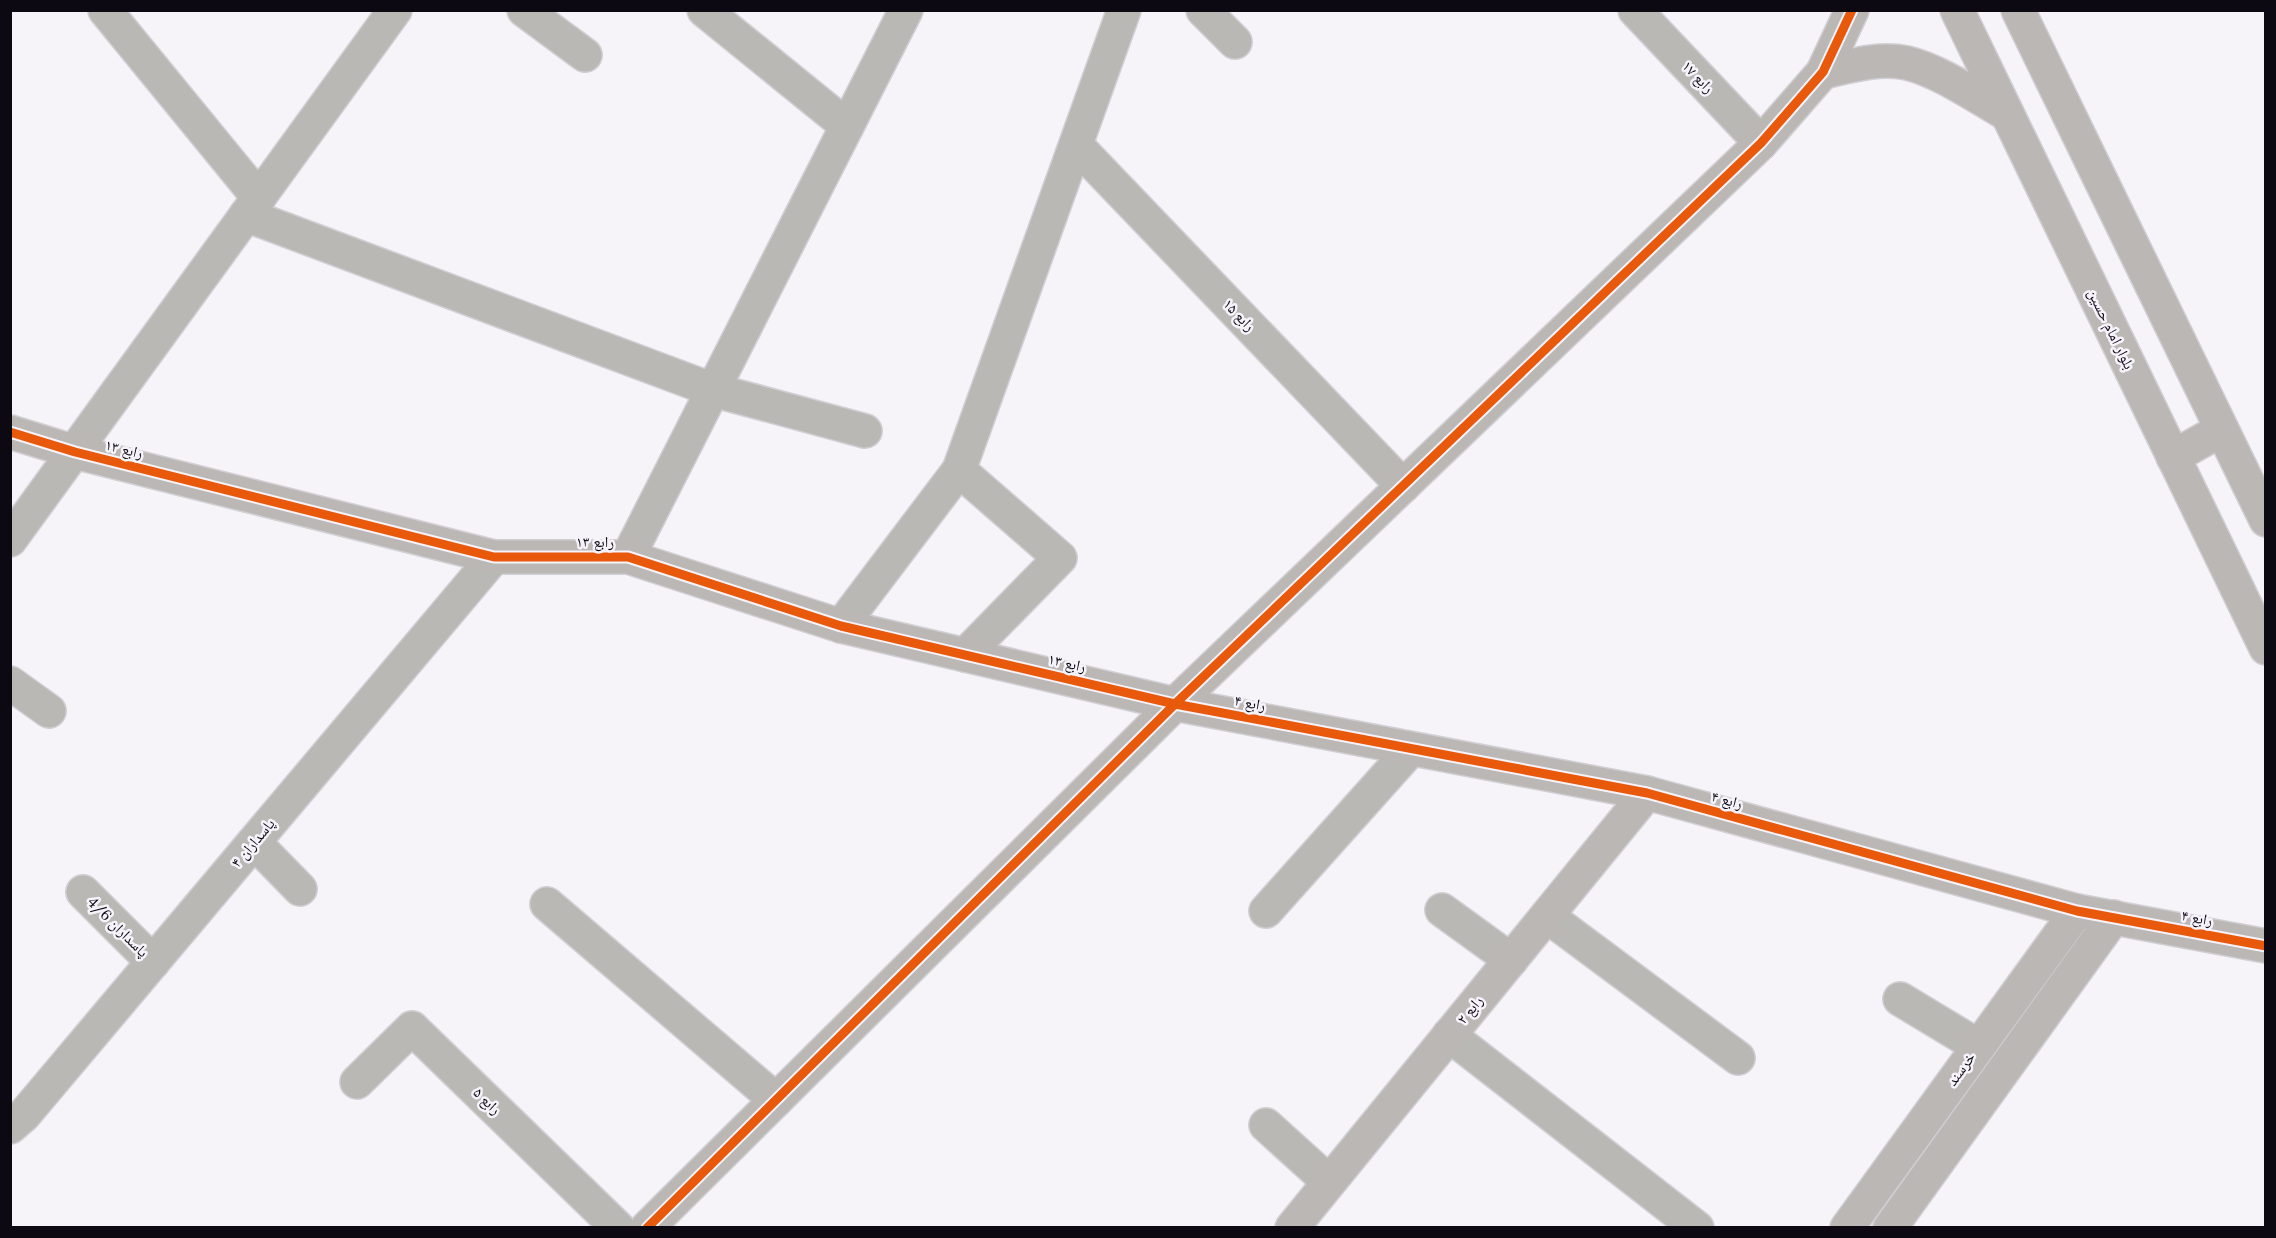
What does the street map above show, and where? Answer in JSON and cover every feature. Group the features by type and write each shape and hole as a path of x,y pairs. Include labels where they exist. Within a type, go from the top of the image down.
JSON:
{"street":[{"path":"105,10 253,207 713,390 865,431"},
{"path":"10,540 395,10"},
{"path":"524,10 585,55"},
{"path":"704,10 847,126"},
{"path":"628,557 906,10"},
{"path":"841,626 958,470 1124,10"},
{"path":"1203,10 1235,42"},
{"name":"رابع ۱۷","path":"1635,10 1761,143"},
{"path":"647,1227 1175,704 1761,143 1823,72 1852,10"},
{"name":"بلوار امام حسین","path":"1956,10 2265,648"},
{"path":"2018,10 2265,520"},
{"path":"1823,72 1865,62 1906,63 1932,72 2007,114"},
{"name":"رابع ۱۵","path":"1076,145 1403,486"},
{"path":"2173,457 2221,430"},
{"name":"رابع ۱۳","path":"10,432 75,452 494,557 628,557 841,626 1175,704"},
{"path":"958,470 1060,558 965,655"},
{"name":"پاسداران ۴","path":"10,1127 24,1115 494,557"},
{"path":"10,683 49,711"},
{"name":"رابع ۴","path":"1175,704 1647,793 2077,911 2265,946"},
{"path":"1266,911 1411,749"},
{"name":"رابع ۲","path":"1292,1227 1647,793"},
{"path":"254,842 300,888"},
{"name":"پاسداران 4/6","path":"82,892 153,962"},
{"path":"547,904 776,1100"},
{"path":"1442,910 1510,960"},
{"name":"خرسند","path":"1847,1227 2077,911"},
{"path":"1547,916 1738,1058"},
{"path":"1890,1227 2114,918"},
{"path":"1900,999 1978,1046"},
{"name":"رابع ۵","path":"357,1082 412,1028 618,1227"},
{"path":"1449,1035 1697,1227"},
{"path":"1266,1125 1329,1182"}],"cycle path":[{"path":"647,1228 1175,704 1761,143 1823,72 1852,10"},
{"path":"10,432 75,452 494,557 628,557 841,626 1175,704 1647,793 2077,911 2266,946"}]}
